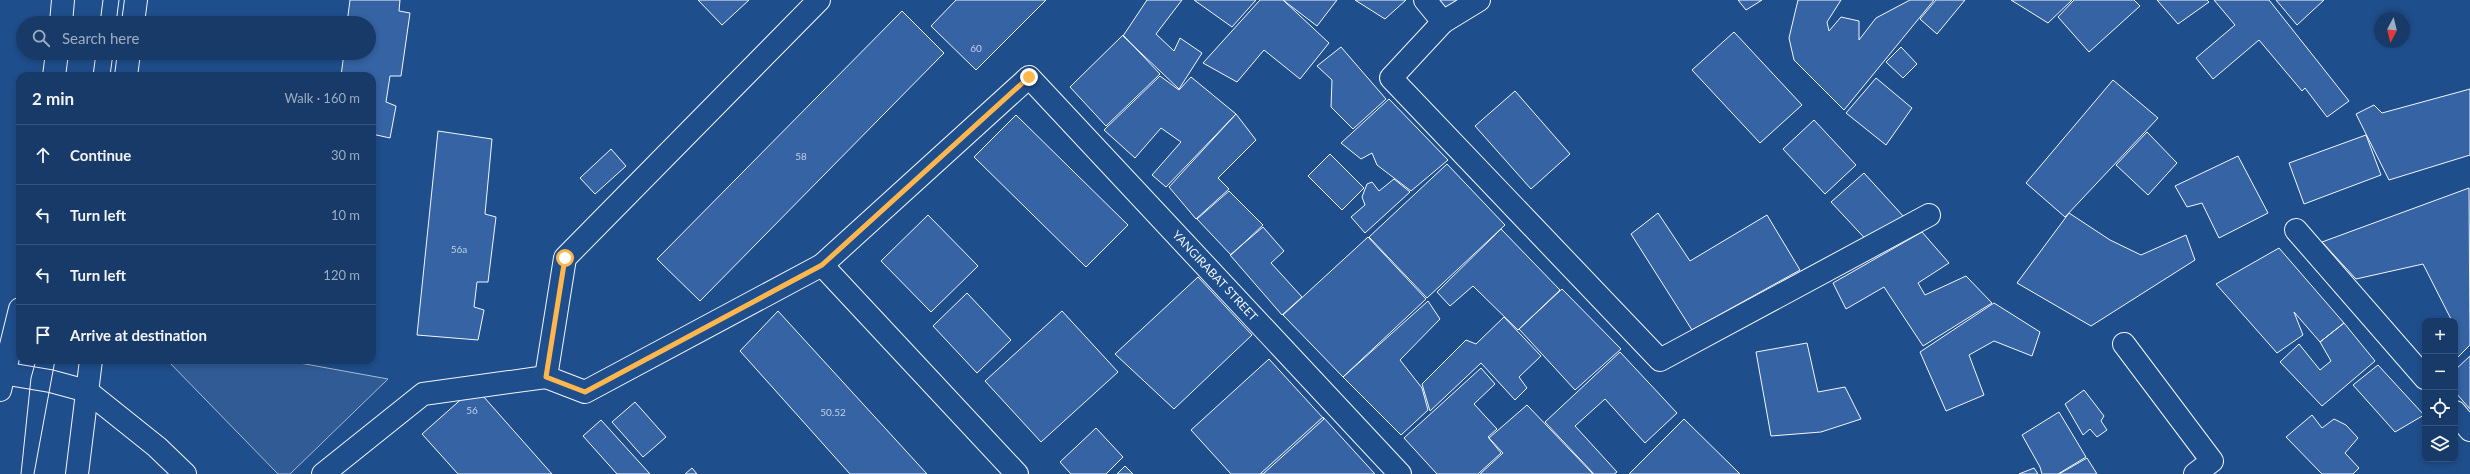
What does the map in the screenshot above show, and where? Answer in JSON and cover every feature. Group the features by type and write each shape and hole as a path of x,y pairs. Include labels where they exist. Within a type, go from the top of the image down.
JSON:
{"street":[{"path":"62,16 63,0"},
{"path":"134,16 136,0"},
{"path":"546,377 565,258 819,0"},
{"path":"1425,0 1443,22"},
{"path":"1479,0 1443,22 1391,78 1660,360 1929,215"},
{"path":"55,72 56,60"},
{"path":"127,72 128,60"},
{"path":"323,474 424,394 546,377 585,392 822,265 1029,77 1400,474"},
{"path":"2296,230 2422,375"},
{"path":"822,265 1017,474"},
{"path":"16,324 1,381 50,381 87,391 157,447 185,474"},
{"path":"2124,344 2212,461 2195,474"},
{"path":"78,474 90,364"},
{"path":"2458,416 2470,430"}],"shaded area":[{"path":"171,364 305,364 388,379 290,474 278,474"}],"building":[{"path":"350,0 400,0 399,11 410,13 401,76 390,76 386,102 396,106 390,138 376,135 376,72 342,72 343,60 376,60 376,16 348,16"},
{"path":"698,0 749,0 722,25"},
{"path":"956,0 1046,0 976,70 931,26"},
{"path":"1147,0 1182,0 1156,34 1174,51 1180,38 1202,53 1179,89 1123,36"},
{"path":"1194,0 1256,0 1232,27"},
{"path":"1260,0 1283,0 1329,43 1300,79 1264,50 1237,82 1203,63"},
{"path":"1283,0 1337,0 1317,26"},
{"path":"1355,0 1406,0 1385,19"},
{"path":"1435,0 1466,0 1445,13"},
{"path":"1738,0 1762,0 1746,10"},
{"path":"1798,0 1841,0 1827,22 1829,31 1841,17 1859,21 1859,40 1876,18 1910,0 1934,0 1844,110 1794,60 1789,38"},
{"path":"1936,0 1965,0 1937,34 1920,19"},
{"path":"2011,0 2072,0 2048,23"},
{"path":"2074,0 2134,0 2140,6 2089,52 2058,17"},
{"path":"2157,0 2207,0 2209,2 2178,24"},
{"path":"2214,0 2269,0 2349,101 2327,117 2305,88 2302,91 2259,40 2213,79 2196,58 2235,25"},
{"path":"2276,0 2324,0 2297,25"},
{"path":"902,11 944,53 700,301 657,259"},
{"path":"1734,32 1802,105 1760,143 1692,70"},
{"path":"1123,35 1160,74 1106,126 1070,87"},
{"path":"1341,47 1386,99 1353,129 1331,107 1332,80 1317,66"},
{"path":"1901,47 1917,64 1903,78 1886,62"},
{"path":"1160,76 1179,90 1191,77 1236,114 1166,187 1152,175 1181,142 1161,128 1135,158 1104,130"},
{"path":"1876,78 1912,108 1886,145 1846,113"},
{"path":"2113,80 2158,118 2065,217 2026,183"},
{"path":"2470,89 2470,155 2389,180 2356,114 2374,105 2382,113"},
{"path":"1515,91 1570,154 1531,189 1475,126"},
{"path":"1389,99 1448,160 1411,191 1377,165 1372,153 1361,159 1341,143"},
{"path":"1236,114 1256,140 1218,178 1229,189 1196,219 1169,187"},
{"path":"1016,115 1128,225 1086,267 974,157"},
{"path":"1814,120 1856,165 1825,194 1783,149"},
{"path":"438,131 492,139 485,214 496,217 488,282 477,282 474,307 484,310 478,340 417,335"},
{"path":"2147,132 2177,163 2148,195 2116,165"},
{"path":"2366,135 2381,175 2304,204 2289,163"},
{"path":"611,149 626,166 595,194 580,178"},
{"path":"1330,154 1364,188 1342,210 1308,176"},
{"path":"2238,156 2268,213 2219,238 2202,203 2187,207 2175,186"},
{"path":"1447,164 1505,225 1427,298 1369,237"},
{"path":"1864,173 1904,217 1872,246 1831,202"},
{"path":"1394,179 1410,192 1365,233 1351,217 1365,205 1362,197 1367,184 1372,182 1379,191"},
{"path":"2469,188 2470,345 2458,357 2458,318 2450,318 2423,264 2356,279 2322,242"},
{"path":"1229,191 1263,225 1231,255 1197,219"},
{"path":"1658,213 1690,261 1767,215 1800,270 1692,330 1631,234"},
{"path":"2069,213 2110,240 2141,255 2186,235 2195,260 2091,326 2017,283"},
{"path":"928,215 978,266 931,312 881,261"},
{"path":"1263,227 1284,251 1271,263 1302,297 1282,315 1230,255"},
{"path":"1501,229 1560,290 1518,330 1473,286 1450,306 1437,292"},
{"path":"1922,232 1949,263 1918,283 1925,295 1966,276 1992,303 1923,346 1884,287 1846,309 1833,283"},
{"path":"1368,237 1426,299 1343,377 1283,315"},
{"path":"2279,248 2344,323 2320,342 2294,312 2303,335 2277,353 2216,284"},
{"path":"1198,277 1252,335 1174,409 1115,354"},
{"path":"1562,289 1621,349 1575,390 1519,329"},
{"path":"967,293 1011,340 977,373 933,326"},
{"path":"1428,301 1440,319 1400,360 1422,388 1428,410 1401,435 1343,377"},
{"path":"1994,303 2040,332 2032,356 1994,341 1969,355 1984,395 1946,411 1920,352"},
{"path":"778,311 927,474 850,474 740,351"},
{"path":"1062,311 1118,372 1041,442 985,381"},
{"path":"1504,317 1541,356 1519,377 1527,388 1515,400 1481,363 1430,411 1422,384 1466,340 1476,344"},
{"path":"2344,323 2375,361 2322,406 2280,362 2299,344 2320,370 2331,361 2320,342"},
{"path":"1807,343 1818,392 1845,387 1861,419 1821,432 1771,436 1756,352"},
{"path":"1620,352 1677,413 1645,443 1605,399 1575,426 1617,472 1614,474 1594,474 1545,422"},
{"path":"2470,356 2470,409 2458,395 2458,367"},
{"path":"1269,359 1324,419 1263,474 1231,474 1191,430"},
{"path":"2378,365 2422,413 2422,416 2395,432 2353,385"},
{"path":"1481,368 1495,384 1474,404 1497,429 1488,437 1501,453 1478,474 1437,474 1404,438"},
{"path":"475,387 552,474 458,474 422,434"},
{"path":"2084,390 2104,416 2101,421 2107,430 2097,437 2090,429 2083,435 2065,404"},
{"path":"635,402 666,437 643,457 612,422"},
{"path":"1527,405 1593,474 1480,474 1503,453 1489,438"},
{"path":"2059,412 2086,457 2058,474 2042,474 2040,467 2022,435"},
{"path":"2312,415 2322,428 2334,419 2346,425 2358,438 2345,453 2359,468 2353,474 2322,474 2286,437"},
{"path":"1323,417 1375,474 1260,474"},
{"path":"1684,419 1740,474 1629,474"},
{"path":"601,420 650,474 617,474 583,436"},
{"path":"1096,428 1123,457 1106,474 1071,474 1060,462"},
{"path":"2087,458 2097,474 2059,474"},
{"path":"1125,466 1133,474 1117,474"},
{"path":"692,468 697,474 685,474"},
{"path":"2034,468 2038,474 2019,474"}],"tram line":[{"path":"101,16 103,0"},
{"path":"117,16 119,0"},
{"path":"94,72 95,60"},
{"path":"111,72 112,60"},
{"path":"21,474 31,378 35,364"},
{"path":"34,474 54,364"}],"route":[{"path":"565,258 546,377 585,392 822,265 1029,77"}]}
